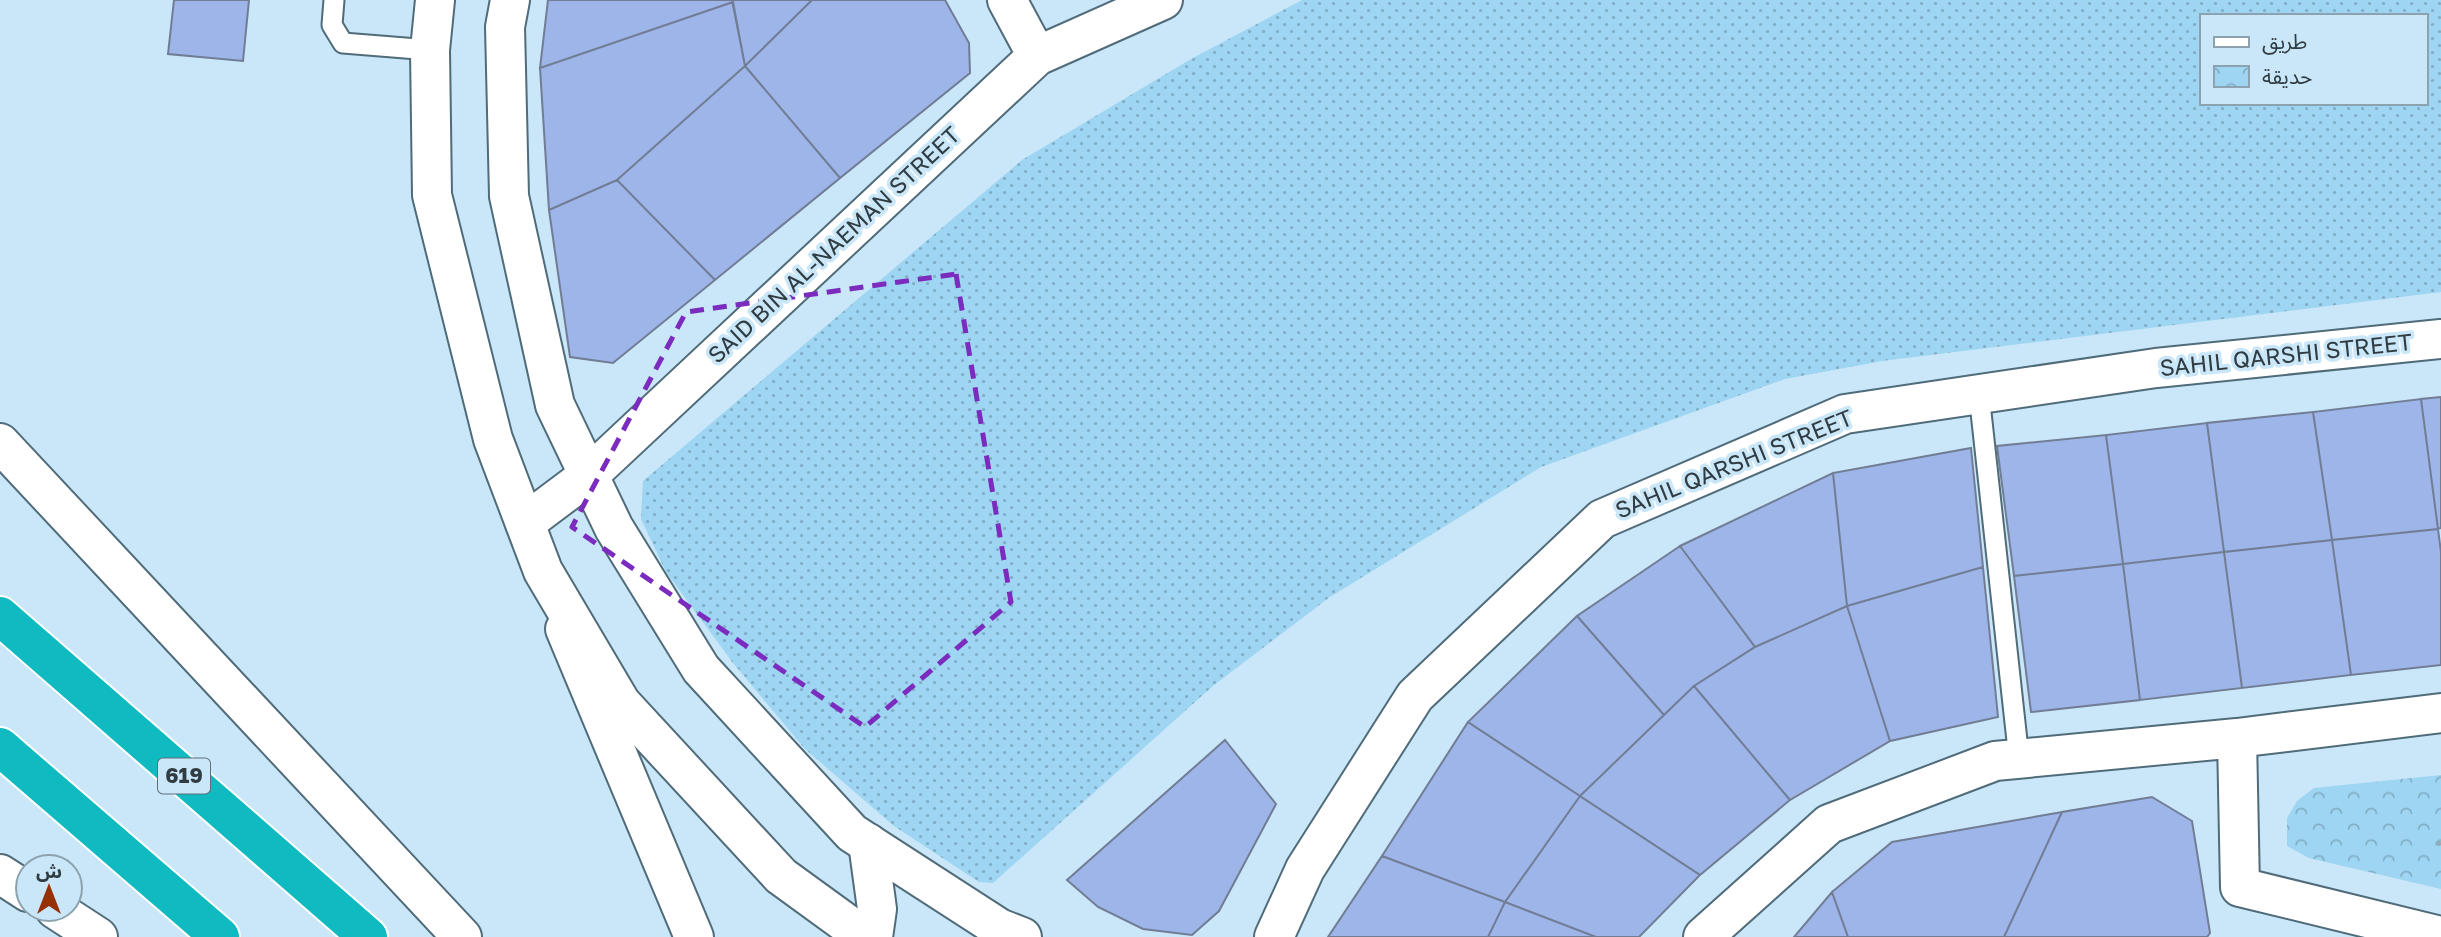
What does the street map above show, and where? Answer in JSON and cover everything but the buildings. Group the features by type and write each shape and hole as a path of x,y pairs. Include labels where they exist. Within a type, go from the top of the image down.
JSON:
{"highway":[{"name":"619","path":"0,616 368,937"},
{"path":"0,747 220,937"}],"street":[{"path":"435,0 430,50 432,195 493,439 585,682 694,937"},
{"path":"510,0 505,27 509,196 555,405 614,528 701,669 852,832 999,928 1022,937"},
{"path":"1007,0 1037,56"},
{"name":"SAID BIN AL-NAEMAN STREET","path":"525,523 589,475 1037,56 1163,0"},
{"name":"SAHIL QARSHI STREET","path":"1274,937 1305,869 1415,696 1602,519 1844,414 2156,368 2441,339"},
{"path":"0,443 462,937"},
{"path":"543,571 621,703 781,876 865,937"},
{"path":"1703,937 1829,824 1995,761 2237,738 2441,713"},
{"path":"2237,738 2240,887 2441,936"},
{"path":"868,843 877,909 873,937"},
{"path":"76,923 98,937"}],"lane":[{"path":"334,0 331,25 343,43 430,50"},
{"path":"1979,394 2019,759"}],"highlighted area":[{"path":"956,274 1011,602 865,727 572,527 686,312"}],"green space":[{"path":"1302,0 2441,0 2441,292 1882,361 1785,379 1541,467 1330,597 1214,685 993,883 979,882 894,826 805,749 733,663 666,572 641,519 643,481 1022,160 1191,59"},
{"path":"2441,775 2441,889 2309,858 2287,846 2287,818 2297,801 2314,788"}]}
